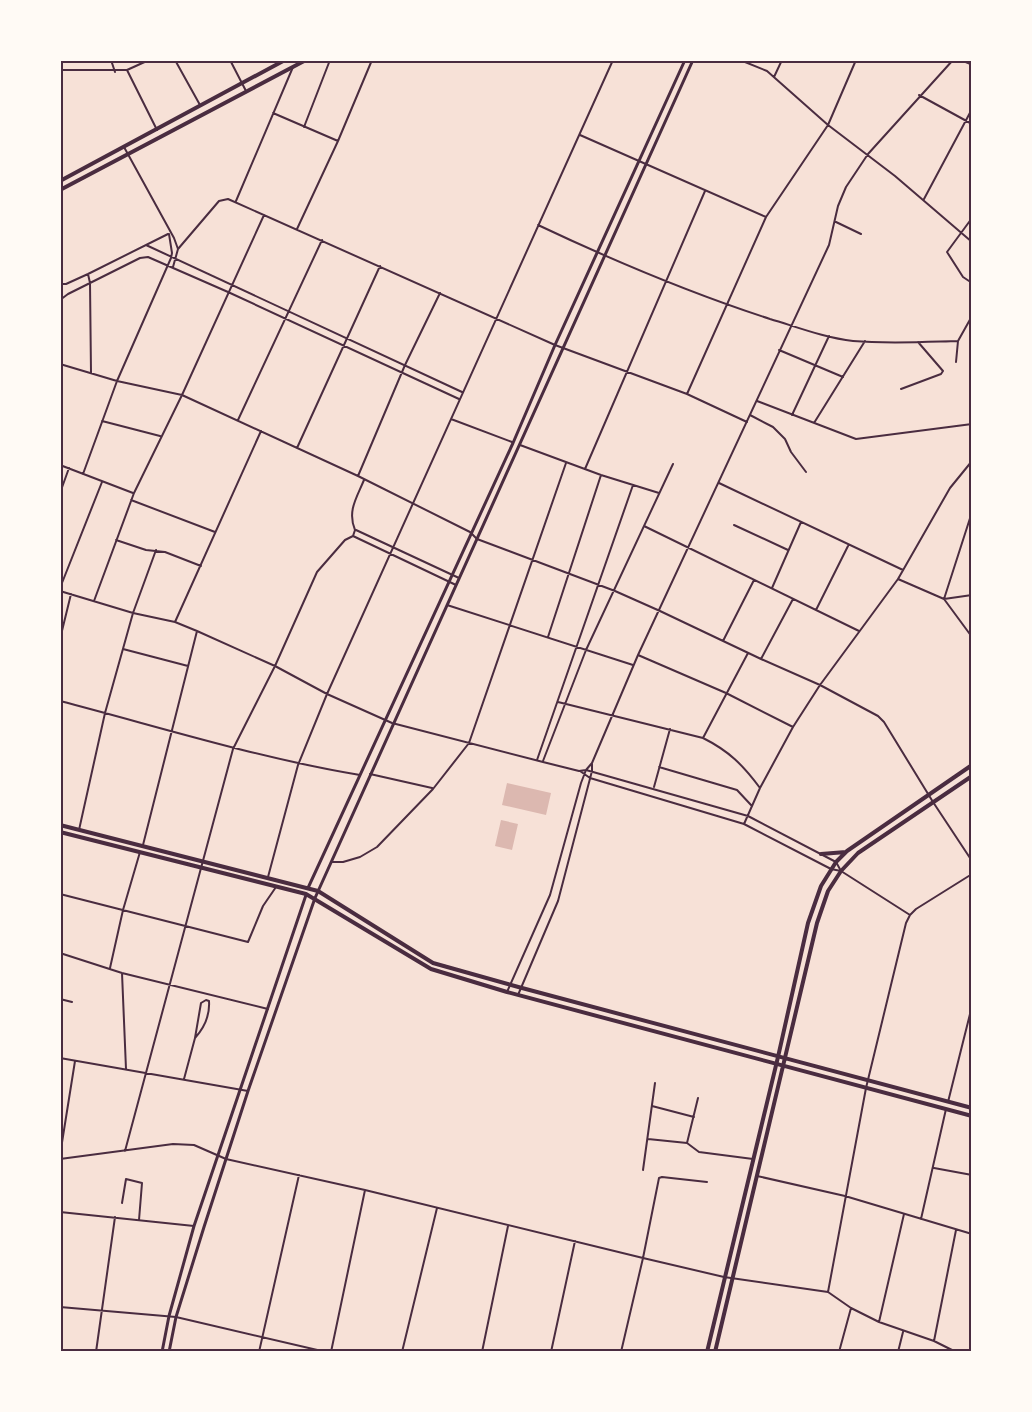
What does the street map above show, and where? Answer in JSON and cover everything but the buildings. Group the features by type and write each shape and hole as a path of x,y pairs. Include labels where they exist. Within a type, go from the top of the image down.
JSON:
{"main road":[{"path":"60,180 285,60"},
{"path":"60,190 306,60"},
{"path":"707,1352 777,1064 808,923 821,886 836,862 847,851 972,765"},
{"path":"715,1352 817,923 828,891 841,871 858,853 972,776"},
{"path":"60,825 318,891 433,963 972,1108"},
{"path":"60,832 306,894 431,969 518,995 972,1116"},
{"path":"821,854 847,851"}],"street":[{"path":"111,60 115,72"},
{"path":"60,70 115,72 128,70 149,60"},
{"path":"175,60 200,105"},
{"path":"230,60 246,91"},
{"path":"304,127 330,60"},
{"path":"297,229 372,60"},
{"path":"267,877 298,765 327,694 613,60"},
{"path":"162,1352 169,1316 195,1226 306,894 513,443 555,345 685,60"},
{"path":"169,1352 176,1317 248,1090 315,898 693,60"},
{"path":"740,60 767,71 828,125 868,154 972,242"},
{"path":"774,77 782,60"},
{"path":"687,394 766,217 828,125 856,60"},
{"path":"507,992 550,895 586,770 592,763 633,665 828,245 841,195 868,154 953,60"},
{"path":"962,60 972,64"},
{"path":"237,201 293,67"},
{"path":"128,70 157,130"},
{"path":"920,95 972,124"},
{"path":"924,200 972,109"},
{"path":"273,113 338,141"},
{"path":"580,135 766,217"},
{"path":"124,147 178,249 174,267"},
{"path":"585,469 705,190"},
{"path":"178,249 219,201 228,199 237,201 555,345 687,394 747,422"},
{"path":"94,601 134,493 182,395 264,215"},
{"path":"972,218 947,252 963,278 972,283"},
{"path":"834,222 861,234"},
{"path":"538,225 665,282 726,304 830,336 865,341 958,340"},
{"path":"60,284 88,274 170,233"},
{"path":"83,474 117,381 171,258 170,233"},
{"path":"238,420 322,240"},
{"path":"146,245 462,392"},
{"path":"60,300 140,258 148,257 459,399"},
{"path":"297,448 380,266"},
{"path":"88,274 91,373"},
{"path":"358,476 405,365 440,293"},
{"path":"956,362 958,340 971,323 972,316"},
{"path":"792,415 830,336"},
{"path":"813,423 865,341"},
{"path":"901,388 941,374 943,371 918,342"},
{"path":"779,350 843,377"},
{"path":"60,364 117,381 182,395 358,476 471,532 477,539 660,610 820,685 878,716 972,861"},
{"path":"757,401 856,439 972,424"},
{"path":"750,415 773,426 785,439 791,452 806,472"},
{"path":"451,419 513,443"},
{"path":"102,421 162,436"},
{"path":"175,622 261,431"},
{"path":"520,445 566,463 659,493"},
{"path":"744,824 760,788 793,727 820,685 898,579 950,488 972,460"},
{"path":"331,862 343,862 360,857 377,847 433,789 469,743 566,463"},
{"path":"543,762 586,651 673,464"},
{"path":"60,465 134,493"},
{"path":"60,493 69,468"},
{"path":"548,638 602,475"},
{"path":"102,480 60,589 133,613 175,622 275,666 327,694 392,723 537,761 579,771 592,771 748,816 836,862 841,871"},
{"path":"125,1151 233,749 275,666 317,572 345,540 353,536 355,530 351,520 351,511 364,480"},
{"path":"719,483 848,546 903,570"},
{"path":"537,761 633,485"},
{"path":"131,500 214,532"},
{"path":"944,599 972,512"},
{"path":"772,588 801,522"},
{"path":"734,525 788,550"},
{"path":"644,526 860,631"},
{"path":"355,530 459,578"},
{"path":"353,536 456,585"},
{"path":"116,540 146,550 156,550 201,566"},
{"path":"816,610 848,546"},
{"path":"79,830 105,713 133,613 156,550"},
{"path":"898,579 944,599 972,636"},
{"path":"723,641 754,580"},
{"path":"60,639 71,594"},
{"path":"944,599 972,596"},
{"path":"761,659 793,598"},
{"path":"447,605 633,665"},
{"path":"143,845 197,631"},
{"path":"123,650 188,666"},
{"path":"703,738 748,653"},
{"path":"638,655 726,693 793,727"},
{"path":"60,701 172,730 233,749 298,765 360,776"},
{"path":"558,702 703,738 723,748 747,770 760,788"},
{"path":"653,788 670,729"},
{"path":"518,995 558,901 592,771 592,763"},
{"path":"659,767 737,790 752,805"},
{"path":"579,771 590,778 744,824 831,869 841,871 910,915"},
{"path":"370,774 433,789"},
{"path":"110,968 123,910 141,852"},
{"path":"828,1292 866,1088 906,923 910,915 972,874"},
{"path":"60,894 248,942 263,906 276,887"},
{"path":"60,953 122,973 268,1009"},
{"path":"122,973 126,1070"},
{"path":"60,999 72,1002"},
{"path":"184,1079 201,1003 206,1000 210,1005 208,1014 205,1024 195,1038"},
{"path":"948,1102 972,1006"},
{"path":"965,1036 972,1038"},
{"path":"60,1058 248,1090"},
{"path":"75,1061 60,1157 173,1144 194,1145 226,1159 365,1190 724,1277 828,1292 851,1308 879,1322 934,1341 956,1352"},
{"path":"643,1170 655,1083"},
{"path":"687,1143 698,1098"},
{"path":"652,1106 694,1117"},
{"path":"921,1219 946,1109"},
{"path":"648,1139 687,1143 699,1152 753,1160"},
{"path":"933,1168 972,1175"},
{"path":"259,1352 299,1175"},
{"path":"757,1176 845,1196 972,1234"},
{"path":"621,1352 659,1178 707,1182"},
{"path":"122,1203 126,1179 142,1183 140,1220"},
{"path":"331,1352 365,1190"},
{"path":"402,1352 438,1208"},
{"path":"60,1212 195,1226"},
{"path":"879,1322 904,1214"},
{"path":"96,1352 115,1217"},
{"path":"482,1352 508,1226"},
{"path":"934,1341 956,1230"},
{"path":"551,1352 575,1241"},
{"path":"60,1306 176,1317 326,1352"},
{"path":"839,1352 851,1308"},
{"path":"898,1352 903,1332"}],"shaded area":[{"path":"507,783 551,793 546,815 502,805"},
{"path":"501,820 518,824 512,850 495,846"}]}
